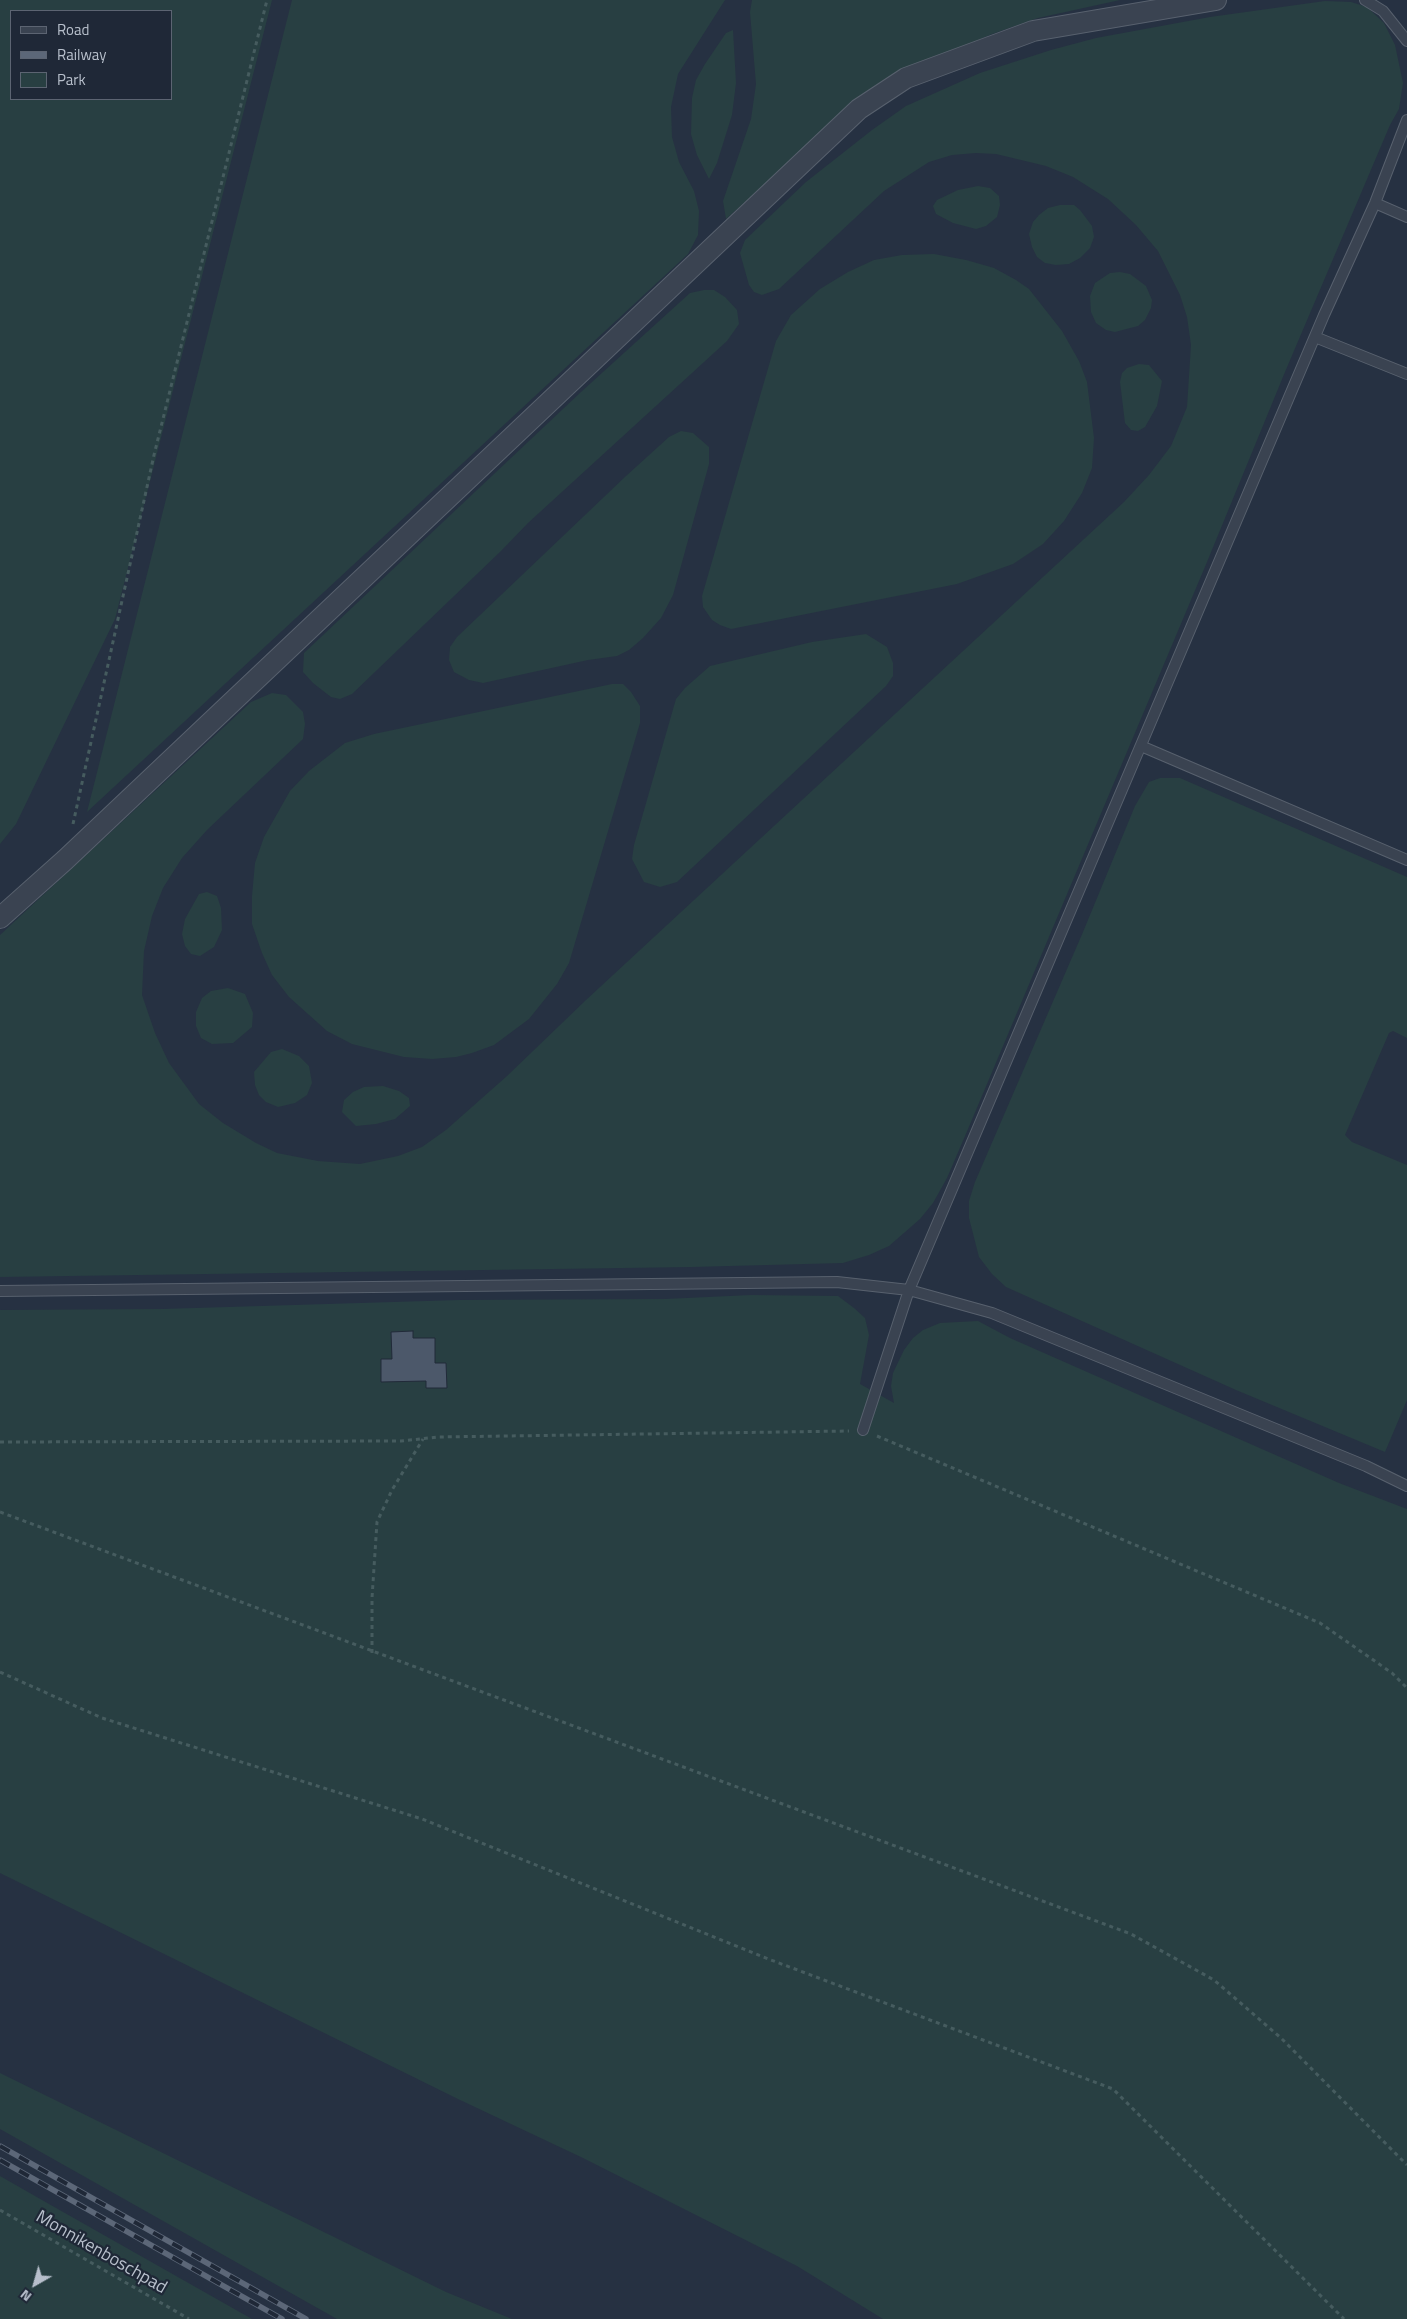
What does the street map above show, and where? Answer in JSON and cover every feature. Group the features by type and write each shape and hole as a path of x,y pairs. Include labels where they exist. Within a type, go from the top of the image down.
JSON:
{"street":[{"path":"0,918 65,860 859,109 906,78 1033,31 1216,0"}],"lane":[{"path":"1365,0 1383,12 1407,41"},
{"path":"863,1430 909,1290 1315,337 1375,203 1407,120"},
{"path":"1375,203 1407,217"},
{"path":"1315,337 1407,374"},
{"path":"1141,746 1407,860"},
{"path":"0,1291 837,1282 909,1290 992,1313 1366,1466 1407,1486"}],"path":[{"path":"65,860 154,455 267,0"},
{"path":"0,1442 401,1441 863,1430 1320,1623 1392,1673 1407,1688"},
{"path":"372,1653 372,1598 377,1522 392,1490 423,1439"},
{"path":"0,1512 372,1653 1131,1934 1214,1980 1281,2038 1407,2165"},
{"path":"0,1672 102,1718 422,1819 771,1960 1113,2089 1344,2319"},
{"name":"Monnikenboschpad","path":"0,2210 189,2319"}],"green space":[{"path":"0,0 272,0 115,619 16,824 0,844"},
{"path":"292,0 725,0 678,74 671,107 672,137 679,162 694,191 699,211 698,235 688,254 87,812"},
{"path":"752,0 1120,0 1038,18 992,34 940,57 820,135 726,219 723,201 751,119 756,84 750,12"},
{"path":"1325,1 1351,2 1367,7 1384,23 1395,45 1403,83 1399,109 1390,125 1285,372 1207,562 947,1178 933,1203 920,1219 889,1246 869,1255 843,1263 0,1277 0,935 251,702 272,693 286,695 303,712 305,724 303,739 207,830 182,858 163,888 152,916 144,951 142,995 155,1033 169,1063 199,1104 223,1123 256,1143 277,1153 318,1161 360,1164 398,1156 422,1147 446,1130 507,1076 586,1000 1124,502 1149,475 1171,446 1187,407 1191,345 1187,317 1180,295 1158,251 1136,225 1108,199 1073,177 1046,166 996,154 976,153 952,155 929,162 884,191 779,289 762,295 754,292 749,285 740,253 745,240 806,182 872,130 906,106 980,73 1051,50 1096,38 1210,17"},
{"path":"733,30 736,83 732,115 717,163 709,179 697,155 691,134 692,98 696,80 705,64 726,33"},
{"path":"978,186 990,188 999,196 1000,205 997,217 986,226 976,229 953,223 936,214 933,206 937,200 958,190"},
{"path":"1060,205 1074,205 1080,210 1092,226 1094,237 1090,248 1080,258 1069,264 1056,265 1045,263 1037,257 1029,234 1033,222 1039,215 1048,208"},
{"path":"934,254 994,268 1016,280 1029,289 1062,331 1079,361 1087,382 1094,438 1092,468 1082,493 1064,521 1043,544 1013,564 957,584 731,629 720,625 712,620 703,607 702,596 776,341 791,315 820,289 848,272 874,260 902,255"},
{"path":"1110,273 1130,274 1146,286 1152,300 1151,308 1145,320 1138,326 1115,332 1106,330 1096,323 1091,312 1090,296 1095,283"},
{"path":"714,290 725,297 737,310 739,324 727,341 528,523 352,694 340,699 331,697 313,683 303,672 304,653 581,392 690,293"},
{"path":"1139,364 1149,365 1162,381 1157,406 1145,427 1138,431 1131,430 1125,423 1120,382 1122,373 1127,368"},
{"path":"681,431 693,433 709,447 709,464 673,595 661,618 643,638 629,650 617,656 588,660 483,683 469,680 454,672 449,660 450,647 457,637 626,476 669,437"},
{"path":"866,634 887,647 893,663 893,676 886,686 677,882 660,887 644,882 632,859 634,845 676,699 685,688 710,666 812,642"},
{"path":"612,684 623,684 631,692 640,706 640,723 569,963 557,984 529,1019 494,1045 472,1053 456,1057 432,1059 404,1057 352,1044 327,1031 289,997 272,975 262,953 252,924 252,896 255,863 264,837 290,791 309,771 345,743 374,734"},
{"path":"1160,778 1180,778 1407,877 1407,1038 1393,1031 1389,1033 1345,1135 1352,1142 1407,1165 1407,1400 1385,1452 1236,1390 1006,1287 992,1274 979,1257 969,1218 969,1201 975,1182 1135,806 1149,782"},
{"path":"207,892 217,896 221,908 222,930 214,947 200,956 191,954 185,946 182,934 185,919 199,894"},
{"path":"228,988 245,994 253,1013 252,1027 233,1043 212,1044 201,1038 196,1026 196,1012 202,998 211,991"},
{"path":"282,1049 299,1056 309,1066 312,1083 307,1095 295,1103 278,1107 266,1102 259,1095 255,1085 254,1072 271,1052"},
{"path":"383,1086 399,1091 409,1098 410,1106 395,1119 376,1124 356,1126 342,1112 344,1100 353,1092 364,1087"},
{"path":"751,1295 838,1296 854,1308 865,1318 869,1335 860,1384 894,1403 891,1386 893,1373 904,1350 913,1338 923,1330 940,1323 978,1321 1010,1338 1339,1483 1407,1509 1407,2319 883,2319 797,2266 583,2158 458,2099 0,1873 0,1310 162,1309 459,1300 665,1299"},
{"path":"0,2073 446,2292 512,2319 337,2319 0,2129"},
{"path":"0,2176 49,2204 252,2319 0,2319"}],"building":[{"path":"413,1331 413,1338 435,1338 435,1363 446,1363 447,1388 426,1388 426,1381 381,1382 381,1359 392,1359 391,1332"}],"railway":[{"path":"0,2146 306,2319"},
{"path":"0,2160 282,2319"}]}
